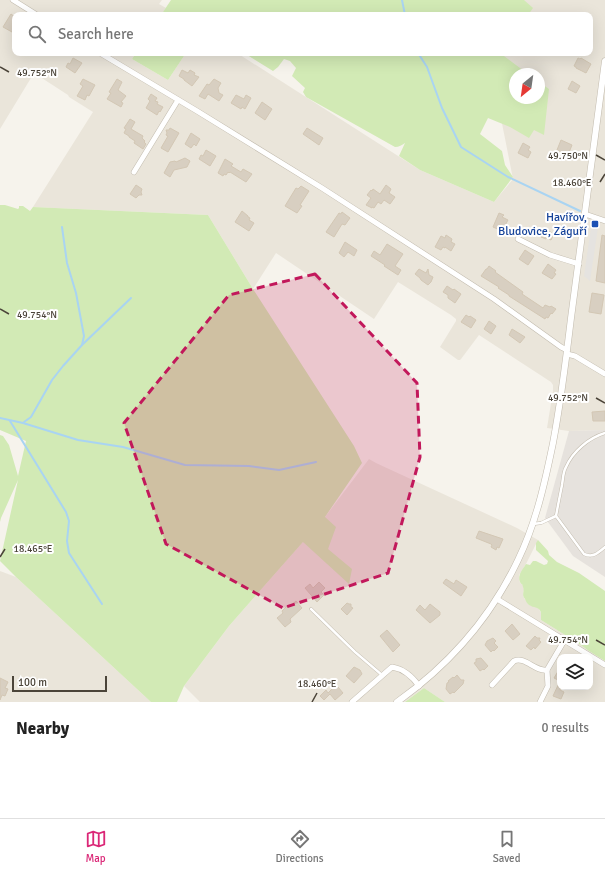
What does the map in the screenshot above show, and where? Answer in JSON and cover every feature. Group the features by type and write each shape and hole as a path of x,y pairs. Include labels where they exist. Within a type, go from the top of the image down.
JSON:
{"street":[{"path":"13,0 31,12"},
{"path":"105,56 311,182 494,299 567,352 605,374"},
{"path":"397,702 435,672 462,645 484,618 498,599 519,558 532,524 550,459 558,417 605,61"},
{"path":"134,172 178,100"},
{"path":"585,214 605,221"},
{"path":"518,239 550,255 579,264"},
{"path":"498,599 605,666"},
{"path":"540,702 548,686 547,670 564,641"},
{"path":"492,685 517,659 540,669 547,670"},
{"path":"352,702 392,667 399,668 419,686"}],"lane":[{"path":"605,433 591,439 570,459 564,472 556,516 581,551 587,556 592,556 605,547"},
{"path":"532,524 541,523 556,516"},
{"path":"311,609 355,652 382,675"}],"highlighted area":[{"path":"315,274 417,383 420,457 388,573 283,608 166,544 124,423 229,295"}],"shaded area":[{"path":"0,0 162,0 159,4 166,8 163,12 12,12 12,56 134,56 132,59 168,80 184,56 242,56 420,170 494,202 513,179 492,73 495,56 593,56 593,12 502,12 504,0 605,0 605,430 569,431 547,428 553,391 553,385 551,382 479,335 461,359 458,360 440,347 456,319 398,282 374,319 276,253 253,289 208,215 33,207 93,112 34,73 0,129"},
{"path":"591,227 598,228 590,281 584,276"},
{"path":"605,430 605,577 573,556 545,518 569,431"},
{"path":"369,459 517,528 538,540 519,575 520,583 523,585 524,598 529,605 539,609 541,613 541,620 605,661 605,702 445,702 424,688 405,702 200,702 184,686 229,626 325,517"},
{"path":"0,571 16,577 151,702 0,702"}],"green space":[{"path":"171,0 524,0 533,8 530,12 163,12"},
{"path":"134,56 184,56 168,80 132,59"},
{"path":"249,56 504,56 520,68 509,68 509,104 545,104 545,86 549,89 544,135 534,130 529,138 510,127 488,118 480,134 502,151 505,165 513,177 494,202 420,170 399,156 405,143 395,147 306,97 303,92 305,88 292,76 296,68 290,61 284,59 273,71"},
{"path":"0,205 18,209 19,206 23,206 30,211 33,207 208,215 253,289 354,446 362,463 325,517 336,527 328,549 352,569 349,584 303,542 229,626 184,686 177,702 151,702 0,561 18,480 0,522 0,435 3,436 9,445 18,476 26,441 0,430"},
{"path":"538,540 548,551 549,555 557,562 579,573 605,591 605,661 541,620 540,610 530,606 523,596 524,590 519,577 526,564 530,565 533,561 536,561 544,565 547,564 548,561 536,550 536,543"},
{"path":"424,688 445,702 405,702"}],"building":[{"path":"11,14 12,32 3,27"},
{"path":"73,58 82,63 75,73 66,67 68,63 70,64"},
{"path":"578,58 581,58 591,64 586,73 574,66"},
{"path":"182,70 188,73 190,70 195,73 194,75 199,77 192,86 179,76"},
{"path":"83,79 95,85 85,100 77,96 83,86 80,84"},
{"path":"117,79 122,82 118,90 126,96 121,102 123,103 121,107 107,99 111,93 109,92"},
{"path":"214,79 221,83 218,88 219,93 223,95 219,101 208,94 205,99 199,96 207,84 209,85"},
{"path":"572,81 580,86 576,93 568,89"},
{"path":"151,94 157,98 155,101 158,102 157,104 163,107 157,115 146,108 150,101 148,99"},
{"path":"236,95 244,99 246,95 251,98 245,109 242,107 241,109 231,103"},
{"path":"262,102 272,109 265,120 255,113"},
{"path":"130,119 135,122 131,129 143,136 142,138 146,144 143,149 134,143 135,141 124,133 126,129 124,128"},
{"path":"170,128 179,133 168,152 161,148 168,136 166,135 166,130 169,130"},
{"path":"307,128 323,138 319,145 303,134"},
{"path":"191,133 200,139 196,146 194,144 191,148 185,144"},
{"path":"561,140 572,145 568,155 557,150"},
{"path":"523,143 530,147 528,150 531,152 528,158 518,153"},
{"path":"206,150 216,156 210,166 199,159 201,155 203,156"},
{"path":"185,158 190,161 187,167 174,170 170,177 164,173 170,162 176,162"},
{"path":"225,159 233,164 231,166 241,172 243,169 252,174 246,182 230,172 226,175 224,174 223,176 218,173"},
{"path":"136,185 142,189 142,195 139,195 136,198 130,194"},
{"path":"386,185 391,189 389,193 395,197 390,204 384,200 381,204 378,202 374,208 366,205 371,198 367,195 371,190 372,191 373,189 380,194"},
{"path":"301,186 309,191 297,213 285,206 296,188 298,189"},
{"path":"242,211 250,218 249,220 254,223 249,231 235,222"},
{"path":"342,212 350,218 345,225 342,224 334,237 326,232 339,213 341,214"},
{"path":"499,213 504,215 502,217 508,220 502,231 493,227"},
{"path":"543,228 554,234 551,240 541,237 542,235 540,234"},
{"path":"446,235 452,239 451,242 455,244 451,251 445,247 441,250 435,247 441,236 445,238"},
{"path":"602,235 605,236 605,283 596,281"},
{"path":"345,242 357,250 354,256 348,252 344,257 339,253"},
{"path":"387,244 403,254 395,266 401,270 398,275 371,256 374,251 380,255"},
{"path":"525,250 534,256 528,265 519,259"},
{"path":"548,264 556,270 554,273 556,274 552,279 542,273"},
{"path":"489,266 523,292 522,294 543,308 545,305 556,309 548,318 546,317 545,319 509,296 498,288 499,287 481,276"},
{"path":"419,269 426,273 428,269 429,275 433,277 428,285 415,274"},
{"path":"447,286 461,294 455,303 443,292"},
{"path":"592,293 604,295 601,314 589,312"},
{"path":"466,315 476,320 471,328 461,322"},
{"path":"489,321 496,326 491,334 484,329"},
{"path":"512,329 525,337 520,343 509,335"},
{"path":"605,411 605,421 593,421 592,412"},
{"path":"479,531 503,539 499,548 497,547 496,550 491,547 491,544 476,538"},
{"path":"446,579 454,584 456,580 467,587 461,596 443,583"},
{"path":"319,582 325,588 321,592 324,595 317,602 305,588 310,584 313,588"},
{"path":"296,601 302,608 290,619 291,622 285,627 277,618 283,613 282,611 287,606 289,607"},
{"path":"347,603 351,604 351,607 353,608 347,615 341,609"},
{"path":"430,604 440,612 440,615 430,623 416,610 420,605 425,610"},
{"path":"512,624 520,634 513,640 505,631"},
{"path":"387,630 400,645 393,652 380,636"},
{"path":"535,636 540,638 539,640 541,642 535,649 534,647 531,650 526,646"},
{"path":"493,638 496,641 494,643 498,647 491,652 485,645 487,641"},
{"path":"481,658 488,666 484,670 483,669 480,671 474,663 476,662 476,659"},
{"path":"354,667 360,670 362,674 354,683 346,676"},
{"path":"457,675 461,680 464,680 463,684 454,693 453,692 450,694 446,689 447,683"},
{"path":"0,678 8,682 5,688 8,689 5,696 2,695 0,700"},
{"path":"334,687 336,689 338,687 343,693 335,700 330,694 324,700 320,696 326,690 328,693"},
{"path":"557,687 557,690 564,692 561,699 553,696"}],"waterway":[{"path":"402,0 404,12"},
{"path":"420,56 427,67 442,108 461,147 508,177 580,211"},
{"path":"62,227 67,263 76,293 84,336 82,345"},
{"path":"24,422 31,417 52,380 63,366 82,345 131,298"},
{"path":"0,418 23,423 78,440 123,447 185,465 249,466 279,470 316,462"},
{"path":"10,421 66,512 69,521 67,541 69,553 102,604"}],"place":[{"name":"Havířov, Bludovice, Záguří","path":"595,224"}]}
